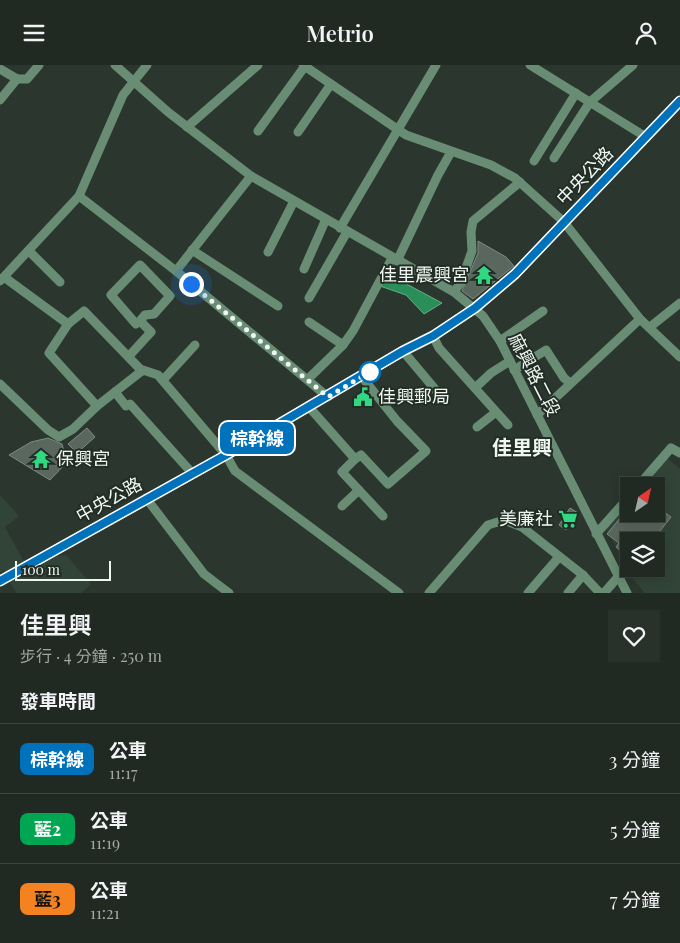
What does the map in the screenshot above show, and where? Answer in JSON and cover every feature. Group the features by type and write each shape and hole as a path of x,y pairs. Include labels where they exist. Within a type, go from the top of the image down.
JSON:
{"main road":[{"name":"中央公路","path":"0,581 328,397 403,351 433,336 475,308 515,274 680,101"}],"street":[{"path":"0,69 17,79 27,79 39,65"},
{"name":"麻興路二段","path":"115,65 187,127 250,176 394,260 454,292 475,308 500,341 627,593"},
{"path":"68,324 2,279 79,196 123,95 147,65"},
{"path":"187,127 258,65"},
{"path":"258,131 304,65 397,130 451,152 491,165 520,182 564,222 640,319 680,357"},
{"path":"309,298 397,130 436,65"},
{"path":"530,65 646,137"},
{"path":"554,159 590,102 634,65"},
{"path":"0,100 17,79"},
{"path":"298,132 331,84"},
{"path":"534,161 576,93"},
{"path":"308,379 343,345 357,323 394,260 451,152"},
{"path":"176,271 250,176"},
{"path":"454,292 461,282 472,251 471,232 474,221 520,182"},
{"path":"79,196 176,271 328,397"},
{"path":"268,251 294,201"},
{"path":"304,269 326,219"},
{"path":"192,250 278,306"},
{"path":"29,251 60,282"},
{"path":"140,265 170,296 154,314 145,315 140,321 136,324 111,295 140,265"},
{"path":"650,327 680,303"},
{"path":"97,406 49,353 68,324 84,311 142,371"},
{"path":"500,341 543,311"},
{"path":"537,415 640,319"},
{"path":"129,356 152,332 140,321"},
{"path":"309,322 343,345"},
{"path":"433,336 439,348 508,425"},
{"path":"163,380 195,345"},
{"path":"475,388 491,373 546,350 564,378 570,383"},
{"path":"403,351 444,400"},
{"path":"0,384 48,430 59,437 73,429 114,391 142,371 148,369 163,380 226,455 235,471 399,593"},
{"path":"362,377 397,421 426,451 388,484 360,455 342,472 383,516"},
{"path":"114,391 126,407 130,404 192,473"},
{"path":"309,407 355,459"},
{"path":"477,427 496,412"},
{"path":"646,477 671,448 680,453"},
{"path":"342,506 359,490"},
{"path":"146,498 204,574 229,593"},
{"path":"596,534 620,507"},
{"path":"430,593 483,531 495,522 504,520 516,523 583,575 602,593 618,577"},
{"path":"528,593 559,557"},
{"path":"568,593 583,575"}],"shaded area":[{"path":"384,272 442,303 424,314 406,295 377,285"},
{"path":"664,456 680,469 680,593 645,593 632,577 665,577 665,532 620,532 620,555 603,523 620,505 620,523 665,523 665,477 645,477"},
{"path":"0,495 19,516 5,527 23,560 66,555 91,584 81,593 16,593 4,571 0,573"}],"building":[{"name":"佳里震興宮","path":"478,241 506,257 514,266 473,299 462,291 478,253"},
{"path":"87,428 95,437 77,453 68,444"},
{"name":"保興宮","path":"48,438 62,444 67,462 50,480 9,455 31,442"},
{"name":"美廉社","path":"570,508 578,513 566,530 559,525"},
{"path":"665,513 671,517 659,532 620,532 620,550 616,547 619,543 607,534 620,518 620,523 665,523"}],"bus line":[{"name":"棕幹線","path":"0,581 362,377 403,351 433,336 475,308 515,274 680,101"}],"place":[{"name":"佳里震興宮","path":"484,275"},
{"name":"佳興郵局","path":"363,397"},
{"name":"保興宮","path":"41,459"},
{"name":"美廉社","path":"568,519"}],"district":[{"name":"佳里興","path":"522,448"}],"route":[{"path":"191,284 328,397 376,368 370,372"}]}
